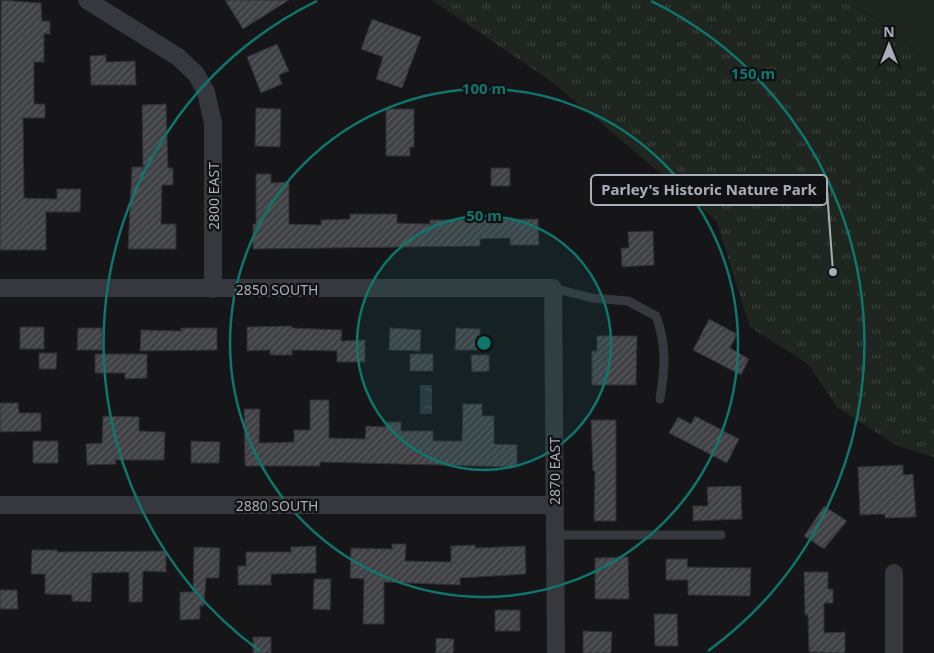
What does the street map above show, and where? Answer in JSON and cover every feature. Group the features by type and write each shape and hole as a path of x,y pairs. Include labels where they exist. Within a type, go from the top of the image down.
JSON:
{"street":[{"name":"2800 EAST","path":"87,0 178,57 202,83 210,102 213,123 214,289"},
{"name":"2850 SOUTH","path":"0,288 553,288"},
{"name":"2870 EAST","path":"553,288 556,653"},
{"name":"2880 SOUTH","path":"0,505 554,505"},
{"path":"894,573 894,653"}],"lane":[{"path":"553,288 592,298 628,301 656,316 664,337 664,376 660,399"},
{"path":"555,535 721,535"}],"green space":[{"path":"432,0 838,0 869,14 901,38 934,72 934,457 898,446 838,408 808,364 750,327 716,220 552,82"},
{"path":"838,0 934,0 934,72 891,29 869,14"}],"water":[{"path":"420,385 432,385 432,414 420,414"}],"building":[{"path":"1,0 41,3 42,21 50,21 50,34 44,34 44,62 34,62 34,104 45,104 45,118 23,118 24,198 57,199 57,189 81,189 80,212 46,212 46,250 0,250"},
{"path":"225,0 289,0 243,29"},
{"path":"372,19 421,37 402,88 376,79 383,57 361,49"},
{"path":"277,44 289,71 279,75 282,84 261,93 247,57"},
{"path":"106,55 106,62 135,61 136,85 91,85 90,56"},
{"path":"166,104 168,168 173,168 173,185 162,185 161,224 176,224 176,249 128,249 132,167 143,167 142,105"},
{"path":"256,108 281,109 280,147 255,146"},
{"path":"386,109 414,109 414,147 410,147 410,156 386,156"},
{"path":"491,168 510,168 510,186 491,186"},
{"path":"256,174 271,174 271,183 289,182 289,224 321,225 321,220 350,219 350,214 397,214 397,223 430,224 430,220 538,219 539,245 510,245 510,238 480,239 480,246 253,249 253,224 256,224"},
{"path":"653,231 654,265 622,267 621,248 629,248 628,232"},
{"path":"709,319 737,334 730,348 749,359 741,375 693,350"},
{"path":"292,326 292,328 342,330 341,341 365,340 365,362 337,362 337,351 292,350 292,355 270,355 270,350 247,351 247,327"},
{"path":"20,327 44,327 44,349 20,349"},
{"path":"78,328 102,328 102,350 77,350"},
{"path":"181,328 217,328 217,350 140,351 141,330 181,331"},
{"path":"390,328 421,330 420,351 389,350"},
{"path":"456,328 480,329 480,350 455,350"},
{"path":"597,336 637,336 636,385 592,385 592,351 597,351"},
{"path":"39,353 57,353 56,369 39,369"},
{"path":"95,354 147,354 147,378 125,379 125,373 95,373"},
{"path":"410,354 433,354 433,371 410,371"},
{"path":"471,355 489,355 489,371 472,372"},
{"path":"310,400 329,400 329,438 365,439 366,426 385,427 386,422 401,422 401,431 433,431 433,441 462,441 463,404 482,404 482,416 494,416 494,444 517,445 517,467 320,462 320,466 245,466 244,409 260,409 259,443 294,442 294,430 310,430"},
{"path":"0,403 18,403 19,413 41,413 41,431 0,432"},
{"path":"103,416 139,417 139,431 165,432 164,460 115,460 116,464 87,465 86,444 102,443"},
{"path":"695,416 739,439 727,463 669,433 678,417 691,424"},
{"path":"591,420 616,420 616,521 594,521 595,471 593,471"},
{"path":"33,441 58,441 58,463 33,463"},
{"path":"191,441 220,442 219,463 191,463"},
{"path":"903,465 903,475 913,474 916,517 885,518 885,514 860,515 858,467"},
{"path":"741,486 742,519 693,521 693,506 708,506 707,487"},
{"path":"824,506 847,521 824,549 804,536"},
{"path":"392,544 406,544 405,561 451,562 451,546 475,545 475,548 525,546 526,574 460,578 460,585 384,582 384,624 363,624 364,579 350,578 351,548 392,549"},
{"path":"316,546 316,573 271,574 271,585 238,585 238,566 246,566 246,552 291,552 291,547"},
{"path":"194,547 220,548 219,578 206,578 204,606 200,606 200,619 180,620 180,592 193,592"},
{"path":"32,550 57,550 57,552 166,551 166,572 143,571 142,602 129,602 129,572 92,573 91,602 72,601 72,595 45,594 45,574 31,574"},
{"path":"628,557 629,599 595,599 595,558"},
{"path":"666,559 688,559 687,567 751,568 750,596 688,595 688,580 666,580"},
{"path":"804,572 828,572 828,589 833,589 833,603 824,603 824,633 845,632 845,653 809,652 808,615 805,615"},
{"path":"314,579 331,579 330,610 313,609"},
{"path":"0,590 17,590 18,609 0,609"},
{"path":"495,610 520,610 520,631 495,631"},
{"path":"654,614 677,614 678,646 655,646"},
{"path":"583,631 612,632 611,653 583,653"},
{"path":"253,637 271,637 271,653 253,653"},
{"path":"436,638 454,639 453,653 436,653"}],"place":[{"name":"Parley's Historic Nature Park","path":"833,272"}]}
